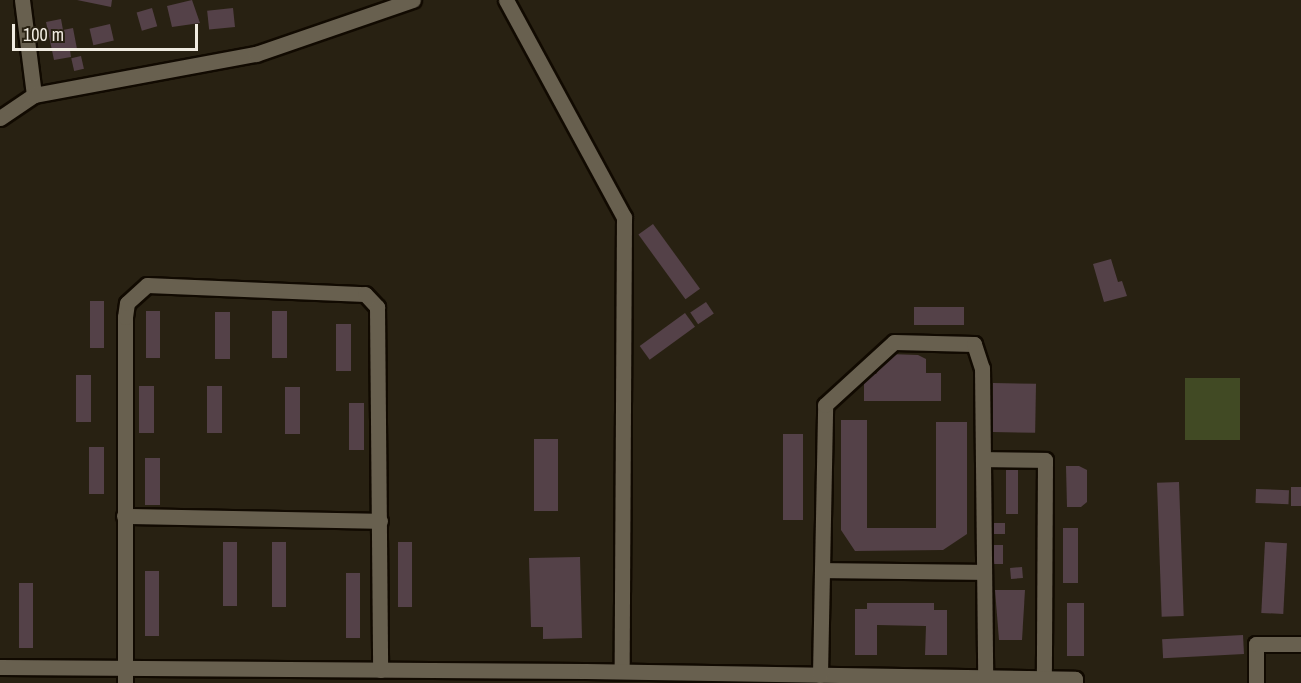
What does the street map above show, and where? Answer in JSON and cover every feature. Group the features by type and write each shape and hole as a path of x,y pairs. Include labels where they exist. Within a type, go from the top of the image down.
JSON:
{"street":[{"path":"22,0 34,95"},
{"path":"0,118 34,95 256,54 413,0"},
{"path":"506,0 624,217 622,671"},
{"path":"125,683 124,516 127,303 147,285 365,294 377,307 380,319 380,670"},
{"path":"820,675 825,405 894,342 974,344 982,368 985,678"},
{"path":"983,459 1045,460 1044,680"},
{"path":"124,516 380,521"},
{"path":"822,570 984,572"},
{"path":"1256,683 1256,644 1301,644"},
{"path":"0,667 126,666 380,670 585,677 622,671 1075,679 1075,683"}],"green space":[{"path":"1185,378 1240,378 1240,440 1185,440"}],"building":[{"path":"77,0 112,0 111,7"},
{"path":"192,0 200,23 172,27 167,6"},
{"path":"152,8 157,26 142,31 137,12"},
{"path":"233,8 235,27 209,30 207,11"},
{"path":"61,19 63,30 73,28 77,49 70,50 71,57 54,60 46,22"},
{"path":"110,24 114,41 93,45 90,29"},
{"path":"81,56 84,69 74,71 71,58"},
{"path":"653,224 700,289 685,299 638,235"},
{"path":"1111,259 1118,282 1122,281 1127,296 1104,302 1093,264"},
{"path":"90,301 104,301 104,348 90,348"},
{"path":"706,302 714,314 698,324 690,313"},
{"path":"914,307 964,307 964,325 914,325"},
{"path":"146,311 160,311 160,358 146,358"},
{"path":"272,311 287,311 287,358 272,358"},
{"path":"215,312 230,312 230,359 215,359"},
{"path":"685,313 695,327 650,360 640,346"},
{"path":"336,324 351,324 351,371 336,371"},
{"path":"889,354 918,355 926,359 926,373 941,373 941,401 864,401 864,374 876,374"},
{"path":"76,375 91,375 91,422 76,422"},
{"path":"993,383 1036,384 1035,433 992,432"},
{"path":"139,386 154,386 154,433 139,433"},
{"path":"207,386 222,386 222,433 207,433"},
{"path":"285,387 300,387 300,434 285,434"},
{"path":"349,403 364,403 364,450 349,450"},
{"path":"841,420 867,420 867,528 936,528 936,422 967,422 967,534 943,550 855,551 841,530"},
{"path":"783,434 803,434 803,520 783,520"},
{"path":"534,439 558,439 558,511 534,511"},
{"path":"89,447 104,447 104,494 89,494"},
{"path":"145,458 160,458 160,505 145,505"},
{"path":"1066,466 1079,466 1087,470 1087,502 1081,507 1067,507"},
{"path":"1006,470 1018,470 1018,514 1006,514"},
{"path":"1179,482 1184,616 1162,617 1157,483"},
{"path":"1291,487 1301,487 1301,506 1291,506"},
{"path":"1256,489 1289,490 1288,504 1256,503"},
{"path":"988,523 1005,523 1005,534 988,534"},
{"path":"1063,528 1078,528 1078,583 1063,583"},
{"path":"223,542 237,542 237,606 223,606"},
{"path":"272,542 286,542 286,607 272,607"},
{"path":"398,542 412,542 412,607 398,607"},
{"path":"1265,542 1287,543 1283,614 1261,613"},
{"path":"988,545 1003,545 1003,564 988,564"},
{"path":"580,557 582,638 543,639 543,627 531,627 529,558"},
{"path":"1022,567 1023,578 1011,579 1010,568"},
{"path":"145,571 159,571 159,636 145,636"},
{"path":"346,573 360,573 360,638 346,638"},
{"path":"19,583 33,583 33,648 19,648"},
{"path":"995,590 1025,590 1022,640 999,640"},
{"path":"867,603 934,603 934,610 947,610 947,655 925,655 926,626 877,625 877,655 855,655 855,609 867,609"},
{"path":"1067,603 1084,603 1084,656 1067,656"},
{"path":"1243,635 1244,654 1163,658 1162,639"}]}
